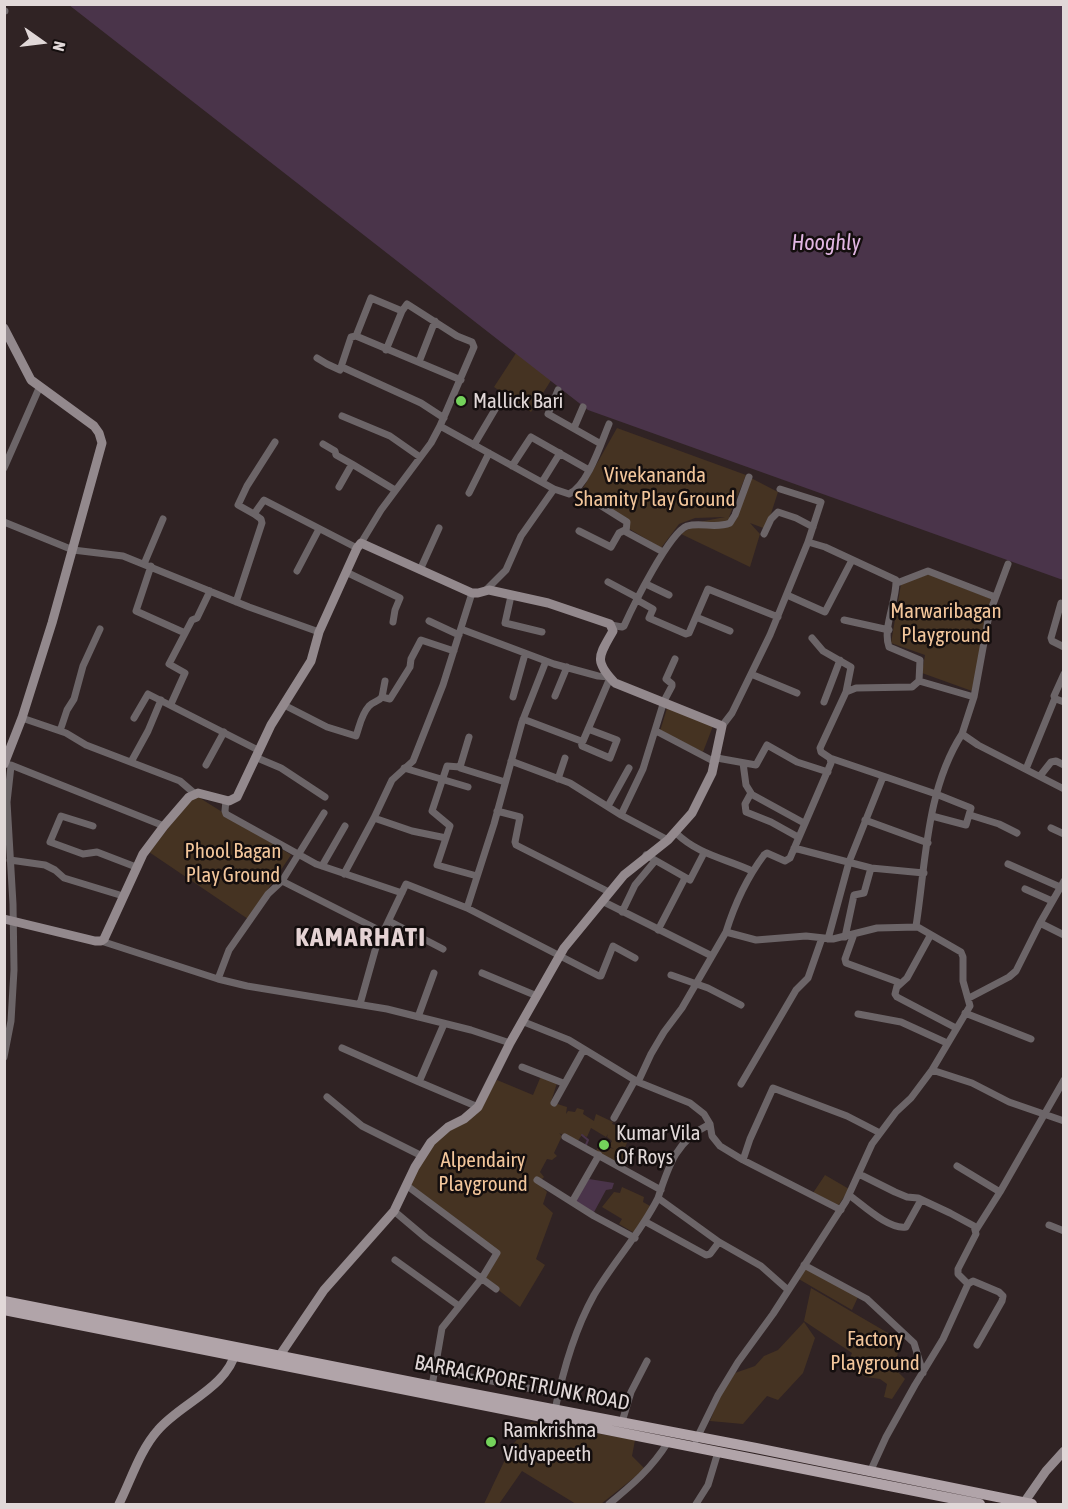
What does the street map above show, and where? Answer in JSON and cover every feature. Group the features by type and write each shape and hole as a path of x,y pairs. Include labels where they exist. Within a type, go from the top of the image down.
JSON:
{"main road":[{"name":"BARRACKPORE TRUNK ROAD","path":"4,1300 432,1386 506,1406 555,1410 622,1422 696,1442 870,1472 1026,1504"},
{"name":"BARRACKPORE TRUNK ROAD","path":"4,1311 235,1358 506,1406 668,1442 696,1442 718,1452 980,1504"}],"street":[{"path":"356,336 371,298 402,311"},
{"path":"101,941 109,932 136,867 164,826 194,794 203,793 226,800 237,797 257,754 311,662 319,632 359,545 440,426 474,345 409,304 405,305 402,311 386,350"},
{"path":"419,362 435,321"},
{"path":"4,328 29,376 94,426 102,443 73,550 6,764 10,860 11,1021 4,1057"},
{"path":"317,358 339,370 351,337 356,336 461,380"},
{"path":"342,367 421,403 444,418"},
{"path":"4,468 40,386"},
{"path":"558,390 548,413 601,444"},
{"path":"474,445 503,396"},
{"path":"574,428 583,407"},
{"path":"342,416 390,436 420,457"},
{"path":"440,426 567,494 576,490 589,470 609,424"},
{"path":"512,466 529,437 589,470"},
{"path":"236,602 262,523 255,514 238,503 275,442"},
{"path":"323,444 335,451 336,455 395,490"},
{"path":"469,493 489,453"},
{"path":"542,482 560,453"},
{"path":"339,487 352,464"},
{"path":"486,590 548,603 622,627 663,552 687,526 728,524 735,515 749,477"},
{"path":"255,514 264,501 320,529 478,594 486,590 506,570 520,536 554,489"},
{"path":"280,1355 324,1290 394,1211 422,1156 437,1136 478,1107 510,1043 560,955 624,875 672,836 700,800 716,760 722,726 732,713 778,617 808,542 821,502 780,489"},
{"path":"576,490 627,522 625,530 619,533 611,547 579,531"},
{"path":"764,534 776,512 796,518 813,527"},
{"path":"163,519 136,610 185,633"},
{"path":"4,522 73,550 123,556 236,602 319,632"},
{"path":"420,570 439,528"},
{"path":"297,571 320,529"},
{"path":"625,530 663,552"},
{"path":"808,542 825,547 897,583"},
{"path":"787,594 825,612 852,560"},
{"path":"917,927 936,794 949,757 962,734 974,697 985,634 995,597 1008,564"},
{"path":"346,572 399,598 394,610 393,622"},
{"path":"897,583 928,572 995,597"},
{"path":"608,582 653,609 649,618 686,634 689,633 708,589 778,617"},
{"path":"846,692 856,688 912,687 919,681 920,660 889,647 887,643 897,583"},
{"path":"646,584 669,595"},
{"path":"171,704 185,674 169,665 210,591"},
{"path":"344,874 375,818 392,780 413,761 454,651 472,593"},
{"path":"511,596 505,623 542,632"},
{"path":"1061,603 1051,639 1064,647"},
{"path":"696,617 729,631"},
{"path":"844,620 888,630"},
{"path":"429,621 546,661 609,677"},
{"path":"611,625 613,631 599,656 609,677 619,685 722,726"},
{"path":"60,731 100,629"},
{"path":"812,638 823,651 851,667 846,692 819,748 820,751 830,758 972,808 966,825 932,816"},
{"path":"381,697 390,699 410,667 411,659 421,640 454,651"},
{"path":"513,697 525,654"},
{"path":"621,815 640,776 664,701 673,684 666,680 675,659"},
{"path":"824,702 840,660"},
{"path":"468,908 523,719 546,661"},
{"path":"555,696 567,667"},
{"path":"751,674 797,693"},
{"path":"1026,769 1064,674"},
{"path":"588,729 617,740 610,758 582,746 582,741 609,677"},
{"path":"284,705 327,727 355,736 364,713 381,697 385,681"},
{"path":"919,681 974,697"},
{"path":"135,718 147,694 224,732 325,797"},
{"path":"1055,698 1064,702"},
{"path":"131,762 161,700"},
{"path":"22,718 60,731 86,745 180,781 194,794"},
{"path":"523,719 582,741"},
{"path":"656,731 716,760 757,764 767,745 797,762 828,772"},
{"path":"206,765 224,732"},
{"path":"962,734 978,745 1064,789"},
{"path":"460,768 470,737"},
{"path":"558,778 565,758"},
{"path":"614,1118 651,1054 698,984 726,932 735,904 752,871 765,854 786,861 794,848 828,772 830,758"},
{"path":"511,761 558,778 621,815 672,836 704,853 752,871"},
{"path":"1040,776 1051,762 1064,765"},
{"path":"743,763 746,785 751,794 804,823"},
{"path":"6,764 164,826"},
{"path":"477,876 438,866 449,825 432,811 447,765 506,782"},
{"path":"404,768 468,787"},
{"path":"608,806 629,768"},
{"path":"741,1084 796,990 808,978 825,938 849,862 883,777"},
{"path":"751,794 745,804 748,813 771,822 798,837"},
{"path":"226,800 226,814 297,854 322,866 402,893"},
{"path":"497,811 520,817 516,845 609,892"},
{"path":"218,979 229,950 268,894 282,880 324,813"},
{"path":"970,815 999,824 1017,833"},
{"path":"93,825 61,816 50,842 81,853 97,852 136,867"},
{"path":"375,818 412,831 446,838"},
{"path":"865,820 928,843"},
{"path":"322,866 345,826"},
{"path":"1051,828 1064,834"},
{"path":"794,848 871,868 924,873"},
{"path":"646,855 685,878 691,879 704,853"},
{"path":"10,860 45,865 64,878 123,896"},
{"path":"622,912 635,885 656,861"},
{"path":"969,998 1010,977 1016,971 1062,884 1008,864"},
{"path":"845,937 854,895 863,893 871,868"},
{"path":"658,930 685,878"},
{"path":"282,880 383,932"},
{"path":"360,1004 367,974 383,932 407,884 468,908 600,976 613,946 635,958"},
{"path":"1025,889 1052,902"},
{"path":"602,902 712,956"},
{"path":"9,920 101,941 218,979 261,989 360,1004 418,1017 510,1043"},
{"path":"388,921 443,949"},
{"path":"1040,923 1064,935"},
{"path":"696,1442 723,1387 841,1210 872,1144 932,1070 970,1006 963,983 961,951 917,927 884,927 845,937 799,936 756,940 726,932"},
{"path":"854,934 845,959 846,963 897,982 895,994 897,997 956,1028"},
{"path":"897,987 907,978 930,936"},
{"path":"418,1017 434,973"},
{"path":"482,973 537,996"},
{"path":"671,975 698,984 741,1005"},
{"path":"965,1013 1031,1039"},
{"path":"858,1014 901,1022 947,1043"},
{"path":"524,1022 569,1040 637,1081 690,1103 704,1114 716,1141 743,1160 841,1210"},
{"path":"418,1082 444,1024"},
{"path":"342,1048 478,1107"},
{"path":"554,1103 563,1083 584,1049"},
{"path":"522,1067 563,1083"},
{"path":"932,1070 972,1083 1009,1102 1064,1121"},
{"path":"968,1284 958,1274 958,1269 976,1230 1064,1080"},
{"path":"743,1160 773,1088 822,1106 880,1133"},
{"path":"327,1097 362,1125 422,1156"},
{"path":"555,1410 573,1341 594,1295 646,1222 683,1142 696,1131 710,1124"},
{"path":"565,1137 661,1190"},
{"path":"572,1202 599,1155"},
{"path":"957,1166 1000,1192"},
{"path":"859,1173 895,1192 921,1200 950,1213 976,1230"},
{"path":"537,1180 635,1238"},
{"path":"406,1185 496,1251 496,1256 482,1278 441,1331 432,1386"},
{"path":"849,1195 876,1215 899,1228 906,1227 921,1200"},
{"path":"658,1198 719,1242 761,1266 788,1290"},
{"path":"394,1211 496,1289"},
{"path":"646,1222 706,1256 719,1242"},
{"path":"1049,1225 1064,1231"},
{"path":"395,1260 459,1306"},
{"path":"804,1264 867,1299 914,1343 923,1372"},
{"path":"870,1472 886,1437 943,1339 968,1284 973,1281 999,1292 1002,1296 1002,1301 977,1345"},
{"path":"119,1504 147,1444 156,1431 220,1379 235,1358 238,1346"},
{"path":"622,1422 631,1392 647,1361"},
{"path":"435,1371 558,1394"},
{"path":"609,1504 644,1475 668,1442"},
{"path":"1026,1504 1064,1451"},
{"path":"696,1504 708,1485 718,1452"}],"green space":[{"path":"520,347 555,374 531,412 494,387"},
{"name":"Vivekananda Shamity Play Ground","path":"617,428 746,475 729,517 736,516 751,478 778,492 766,529 750,523 760,534 750,567 681,534 699,522 725,517 695,518 679,524 661,548 628,528 630,522 582,490"},
{"name":"Marwaribagan Playground","path":"929,574 991,599 972,691 922,673 925,655 891,643 901,584"},
{"path":"668,705 713,726 703,752 660,731"},
{"name":"Phool Bagan Play Ground","path":"195,795 291,855 248,919 149,852"},
{"name":"Alpendairy Playground","path":"541,1076 557,1083 551,1102 567,1107 566,1114 568,1111 575,1112 577,1108 584,1110 583,1114 594,1121 596,1114 613,1122 612,1124 629,1129 629,1136 622,1153 627,1156 621,1168 595,1152 599,1146 605,1150 608,1147 614,1149 609,1146 612,1141 607,1137 608,1134 606,1137 591,1128 587,1137 582,1135 577,1142 559,1133 562,1136 554,1153 557,1156 552,1160 547,1159 540,1172 544,1177 540,1181 535,1180 547,1192 543,1204 553,1213 536,1259 545,1265 520,1307 483,1278 500,1254 409,1184 434,1140 461,1123 497,1080 533,1095"},
{"path":"825,1175 849,1189 838,1206 813,1193"},
{"path":"622,1187 644,1197 643,1202 652,1207 636,1234 619,1224 622,1219 602,1207 614,1192 620,1193"},
{"path":"805,1265 858,1297 852,1310 797,1278"},
{"name":"Factory Playground","path":"811,1288 900,1340 897,1371 905,1379 892,1399 884,1397 887,1384 880,1379 866,1377 846,1366 852,1353 804,1321"},
{"path":"804,1322 815,1338 803,1373 778,1400 767,1396 743,1424 710,1421 720,1396 735,1373 755,1366 764,1356 778,1350"},
{"path":"531,1422 635,1440 632,1456 645,1469 601,1504 576,1504 522,1471 499,1504 484,1504 511,1447"}],"water":[{"name":"Hooghly","path":"69,5 1063,5 1063,580 588,410"},
{"path":"589,1179 614,1183 612,1189 606,1190 593,1214 574,1202"}],"waterway":[{"path":"582,1135 588,1140 585,1147"}],"place":[{"name":"Mallick Bari","path":"461,401"},
{"name":"Kumar Vila Of Roys","path":"604,1145"},
{"name":"Ramkrishna Vidyapeeth","path":"491,1442"}],"district":[{"name":"KAMARHATI","path":"361,937"}]}
